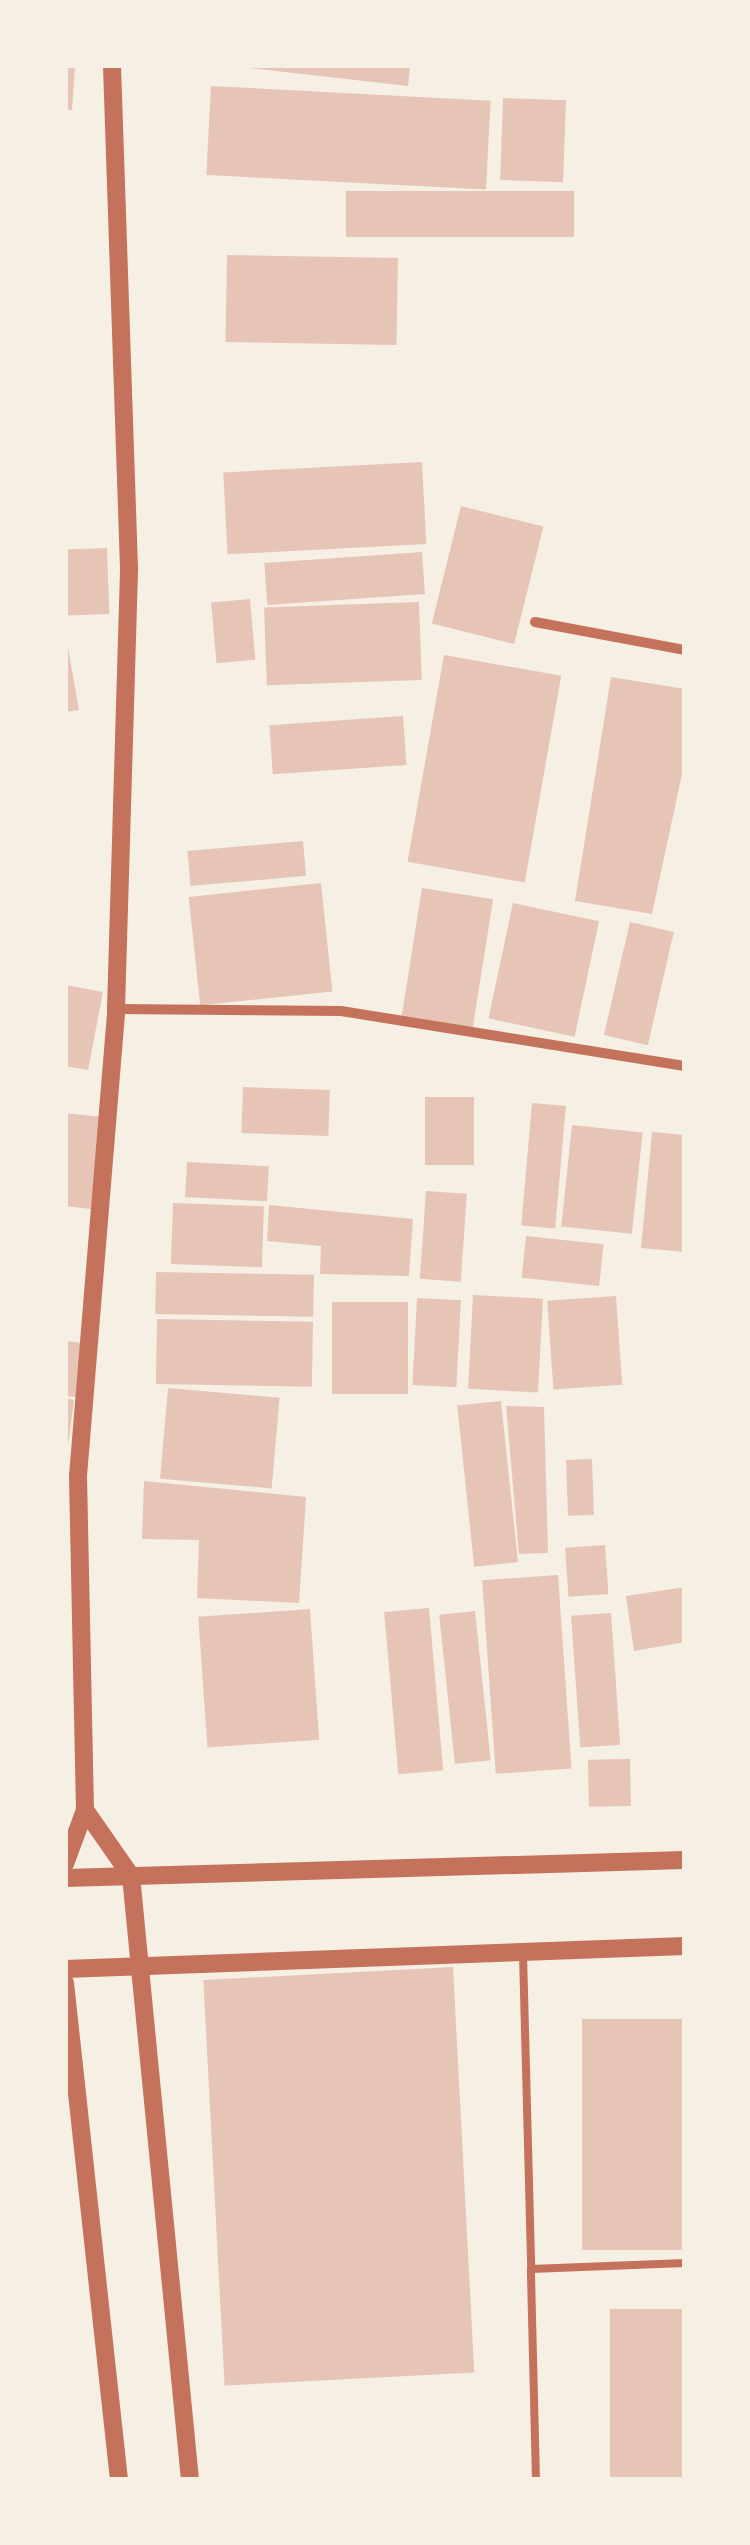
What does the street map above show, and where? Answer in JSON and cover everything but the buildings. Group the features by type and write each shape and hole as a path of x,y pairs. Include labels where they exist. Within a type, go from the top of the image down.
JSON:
{"street":[{"path":"65,1864 84,1810 72,1476 116,1009 129,568 112,65"},
{"path":"536,622 685,650"},
{"path":"116,1009 341,1010 685,1066"},
{"path":"84,1810 132,1876 190,2480"},
{"path":"65,1878 685,1860"},
{"path":"65,1970 685,1946"},
{"path":"65,1982 119,2480"}],"lane":[{"path":"522,1954 536,2480"},
{"path":"532,2270 685,2263"}]}
